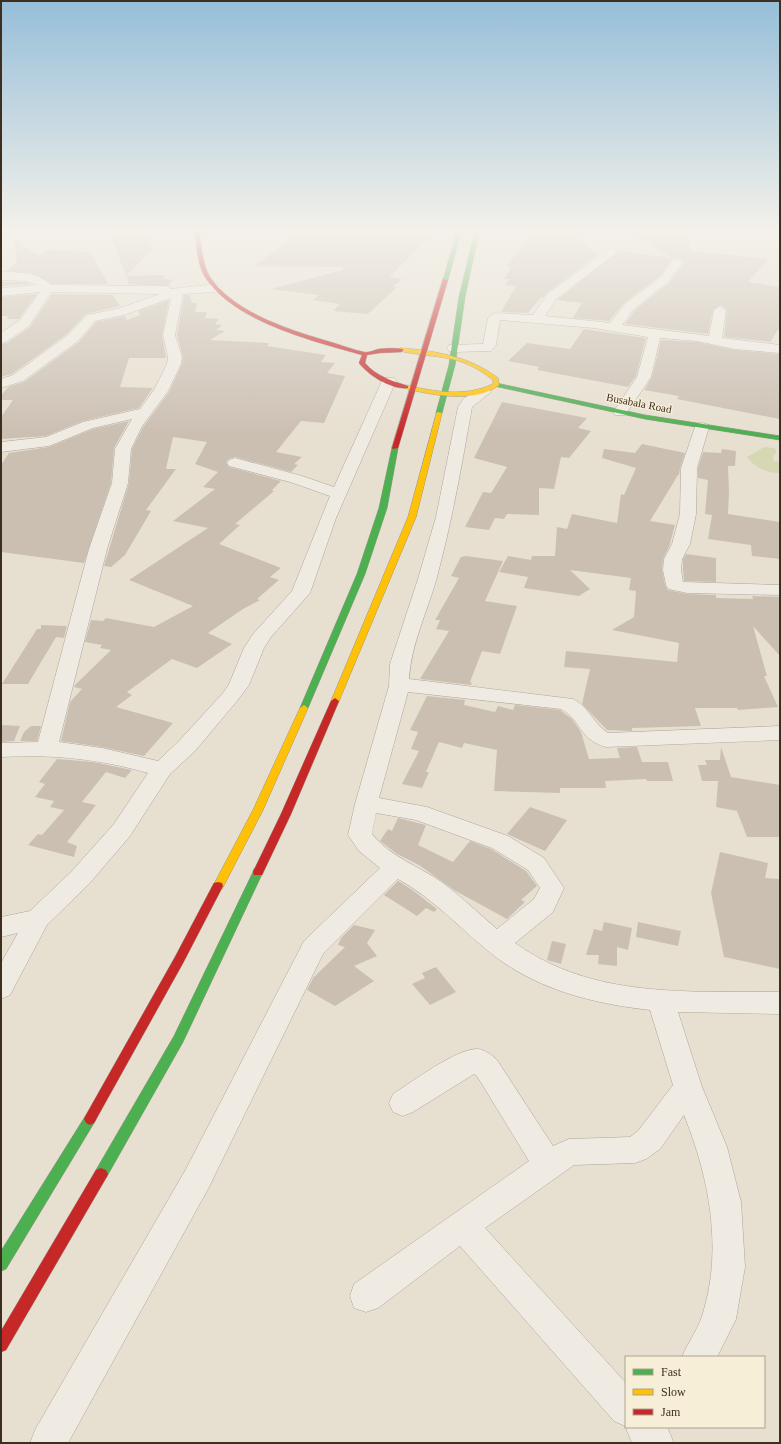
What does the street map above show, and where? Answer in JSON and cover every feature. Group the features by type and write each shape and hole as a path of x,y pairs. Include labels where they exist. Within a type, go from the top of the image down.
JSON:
{"main road":[{"path":"230,299 275,325 328,344 365,354 379,350 453,352 488,370 496,379 490,389"},
{"path":"1,1264 76,1144 179,960 258,810 361,574 383,508 392,461 439,299"},
{"path":"1,1345 179,1039 283,821 412,517 444,392 453,352 462,299"},
{"name":"Busabala Road","path":"365,354 362,363 370,372 389,381 413,389 468,394 490,389 702,427 780,438"}],"street":[{"path":"1,338 25,323 41,299"},
{"path":"1,384 18,378 31,369 73,338 91,318 120,312 155,299"},
{"path":"47,747 98,549 120,483 122,449 128,434 161,391 174,364 175,357 169,335 176,299"},
{"path":"537,319 550,299"},
{"path":"613,327 630,306 639,299"},
{"path":"715,341 720,310"},
{"path":"453,352 486,348 489,345 495,317 537,319 613,327 655,334 780,349"},
{"path":"620,412 644,377 650,347 655,334"},
{"path":"1,988 38,919 80,878 122,830 162,769 187,746 230,697 239,685 254,648 263,634 301,593 328,518 389,381"},
{"path":"490,389 469,401 465,407 444,517 427,579 400,664 399,686 366,804 360,835 367,845 395,867 432,888 462,910 497,943 531,967 553,978 583,987 634,998 661,1001 780,1003"},
{"path":"5,445 49,441 88,425 145,412"},
{"path":"702,427 689,468 688,514 681,544 673,559 672,570 674,585 687,588 780,590"},
{"path":"235,463 296,479 339,494"},
{"path":"399,686 414,685 459,692 566,703 574,706 584,717 593,734 606,740 780,732"},
{"path":"1,750 47,747 83,750 162,769"},
{"path":"366,804 419,813 500,842 536,864 552,888 544,904 497,943"},
{"path":"48,1443 197,1179 313,948 395,867"},
{"path":"1,927 38,919"},
{"path":"661,1001 688,1087 714,1154 725,1202 729,1267 719,1319 700,1356"},
{"path":"403,1103 464,1064 478,1061 487,1068 549,1166"},
{"path":"366,1296 526,1180 569,1152 635,1150 649,1140 688,1087"},
{"path":"463,1226 625,1408"}],"green space":[{"path":"764,447 774,448 777,451 773,457 774,461 780,462 780,473 761,469 747,457"}],"building":[{"path":"1,299 33,299 19,319 6,319 9,316 1,316"},
{"path":"48,299 116,299 120,306 86,314 67,334 12,374 1,377 1,344 7,343 30,327"},
{"path":"183,299 191,299 192,303 197,303 195,312 207,312 205,318 219,319 215,324 223,325 216,330 225,331 210,340 269,343 267,346 326,355 321,362 335,363 327,373 345,376 324,423 301,421 276,452 302,457 294,464 298,465 291,472 235,457 226,462 229,467 281,481 272,490 274,491 235,524 240,525 219,544 281,568 270,577 279,580 257,599 260,600 243,609 208,633 232,644 197,668 172,659 127,692 132,695 116,707 173,723 144,756 102,747 61,741 70,702 82,689 74,687 75,685 111,650 100,648 102,645 85,642 91,620 103,621 106,618 154,627 193,606 129,580 208,528 173,521 215,489 203,487 218,472 195,464 207,442 173,437 166,469 176,469 146,510 151,511 125,555 111,567 104,566 129,483 132,449 143,427 169,392 182,364 183,357 177,335"},
{"path":"384,299 368,314 333,311 340,304 313,300"},
{"path":"508,299 539,299 528,313 501,312"},
{"path":"629,299 609,321 573,318 582,303 557,300"},
{"path":"648,299 780,299 780,327 770,342 724,337 727,310 721,305 713,310 708,334 625,324 635,310"},
{"path":"169,300 162,335 166,358 129,358 120,387 153,388 139,408 83,421 46,436 1,439 1,417 13,400 1,400 1,396 8,387 24,382 79,342 96,322 125,316 127,320 140,315 138,311"},
{"path":"584,329 646,338 636,376 628,387 537,370 539,367 508,361 527,343 570,349"},
{"path":"661,340 697,342 734,350 780,354 780,419 677,399 679,396 644,390 652,377"},
{"path":"502,402 587,418 578,428 591,431 569,458 561,457 554,489 539,488 539,515 507,514 504,519 495,518 489,530 465,527 483,492 491,493 507,467 474,458"},
{"path":"129,421 114,448 111,483 84,563 1,552 1,465 9,453 49,447 93,429"},
{"path":"642,444 685,453 679,475 650,521 675,525 669,547 663,559 662,570 665,585 668,590 687,594 716,595 716,598 753,599 752,596 780,597 780,656 753,626 767,676 764,676 778,707 738,710 737,708 695,708 701,726 632,728 632,731 607,730 582,704 590,669 564,667 566,651 677,662 679,643 612,630 634,617 636,591 629,590 631,578 570,570 590,589 579,596 524,588 528,577 499,572 508,556 531,560 532,556 555,556 557,527 567,529 572,514 617,523 621,494 624,495 636,468 602,458 604,449 635,453"},
{"path":"722,449 736,451 735,466 728,466 728,514 780,522 780,559 752,556 751,545 708,539 712,515 705,514 708,480 698,478 698,468 703,452 721,453"},
{"path":"686,554 716,558 716,582 684,581 683,559"},
{"path":"466,556 503,561 485,601 517,606 500,654 482,651 470,682 472,683 471,685 420,679 449,631 436,629 440,620 435,620 459,578 451,576 461,557"},
{"path":"41,625 67,626 64,638 56,637 28,684 2,684 37,629 41,629"},
{"path":"427,696 465,700 464,705 495,712 498,706 513,710 515,705 560,710 572,719 581,732 589,759 620,758 617,748 637,747 642,762 668,762 673,781 647,781 646,779 605,781 606,788 560,788 560,793 494,791 497,750 464,743 462,748 439,742 426,772 429,772 422,788 402,784 419,751 411,749 418,732 410,730"},
{"path":"1,725 20,726 14,741 1,742"},
{"path":"31,726 41,726 37,741 20,741 24,732"},
{"path":"721,747 731,777 780,785 780,837 747,837 737,811 716,807 718,781 702,781 698,765 707,765 705,760 720,760"},
{"path":"57,759 93,762 132,770 125,778 106,772 82,802 96,805 67,842 77,846 74,857 28,845 38,834 42,835 64,810 50,807 54,801 35,797 45,784 39,782"},
{"path":"530,807 567,820 545,851 507,834"},
{"path":"398,818 426,825 418,845 453,862 470,841 491,849 526,871 537,886 521,900 525,902 507,919 454,890 419,865 397,854 380,841 388,829 392,831"},
{"path":"720,852 768,863 765,878 780,879 780,969 724,957 711,893"},
{"path":"398,881 437,909 434,912 426,908 417,916 384,895"},
{"path":"604,922 632,928 628,950 617,947 617,966 598,964 599,955 586,955 594,929 602,931"},
{"path":"638,922 681,931 678,946 636,937"},
{"path":"354,925 375,930 367,943 377,956 354,966 374,981 335,1006 307,990 313,978 345,947 338,945 341,938"},
{"path":"552,941 566,944 561,964 547,960"},
{"path":"436,967 456,992 430,1005 412,984 425,978 422,973"}],"traffic: fast":[{"path":"439,413 452,365 462,299"},
{"path":"496,385 645,417 780,438"},
{"path":"304,708 361,574 383,508 395,448"},
{"path":"101,1174 179,1039 258,872"},
{"path":"1,1264 90,1119"}],"traffic: slow":[{"path":"401,350 439,354 463,360 486,371 496,379 496,385 486,390 464,394 428,392 406,387"},
{"path":"335,701 412,517 439,413"},
{"path":"218,886 258,810 304,708"}],"traffic: jam":[{"path":"230,299 257,316 279,326 302,335 365,354"},
{"path":"395,448 439,299"},
{"path":"401,350 379,351 365,354 362,363 376,376 406,387"},
{"path":"258,872 286,814 335,701"},
{"path":"90,1119 179,960 218,886"},
{"path":"1,1345 101,1174"}]}
